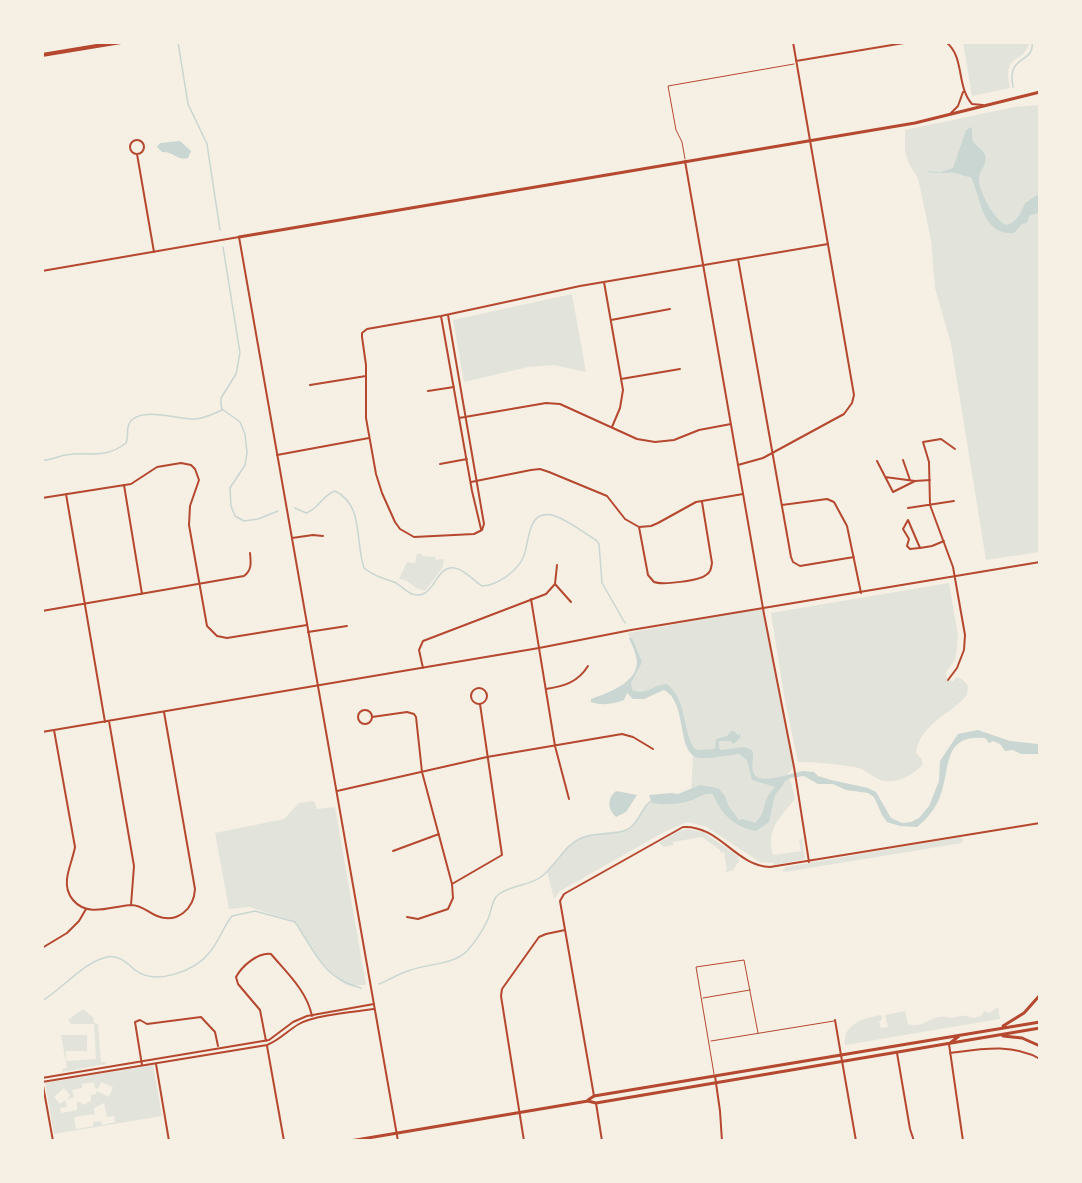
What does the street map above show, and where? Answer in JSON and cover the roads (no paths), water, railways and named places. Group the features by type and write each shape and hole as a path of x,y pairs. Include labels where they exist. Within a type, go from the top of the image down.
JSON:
{"highway":[{"path":"42,55 120,42"}],"main road":[{"path":"238,237 915,123 1040,92"},
{"path":"996,1029 1018,1018 1040,995"},
{"path":"588,1101 594,1096 1040,1022"},
{"path":"350,1141 588,1101 596,1103 1040,1028"},
{"path":"949,1044 952,1039 963,1034"},
{"path":"998,1035 1022,1038 1040,1046"},
{"path":"596,1103 614,1093"}],"street":[{"path":"738,465 755,461 772,453 844,414 852,403 854,395 793,42"},
{"path":"796,63 910,42"},
{"path":"946,42 956,54 963,92 972,104 989,105"},
{"path":"951,113 958,106 963,92"},
{"path":"138,140 143,144 143,148 137,154 131,151 130,147 131,143 138,140"},
{"path":"137,154 154,252"},
{"path":"685,161 743,494 795,769 809,862"},
{"path":"42,271 238,237 398,1141"},
{"path":"448,315 484,524 482,530 474,534 424,537 407,535 400,530 381,493 369,438 365,410 366,376 362,333 367,329 448,315 604,282 828,244"},
{"path":"738,259 791,557 796,565 800,566 854,557"},
{"path":"604,282 621,380 621,404 612,427"},
{"path":"610,320 670,309"},
{"path":"441,316 478,524 482,530"},
{"path":"621,380 680,369"},
{"path":"310,385 366,376"},
{"path":"428,391 454,387"},
{"path":"459,418 546,403 567,407 637,439 655,442 674,440 699,430 731,424"},
{"path":"277,455 369,438"},
{"path":"948,680 957,668 964,650 965,635 954,577 944,541 930,505 930,462 923,442 941,439 955,449"},
{"path":"440,464 467,459"},
{"path":"903,460 910,480"},
{"path":"877,461 893,492 915,481"},
{"path":"42,498 136,482 157,467 181,463 191,465 199,480 190,506 189,525 207,626 216,636 232,638 307,625"},
{"path":"471,482 540,469 607,496 625,519 639,527 651,526 702,501 743,494"},
{"path":"884,476 915,481 930,480"},
{"path":"124,485 142,594"},
{"path":"66,494 105,722"},
{"path":"782,506 827,499 834,502 847,526 861,593"},
{"path":"639,527 648,575 654,582 657,584 671,583 702,578 710,572 712,562 702,501"},
{"path":"908,508 954,501"},
{"path":"920,548 908,520 903,529 909,539 907,546 910,549 920,548 932,546 944,541"},
{"path":"292,538 323,536"},
{"path":"42,611 244,576 249,572 251,565 250,553"},
{"path":"42,732 1040,562"},
{"path":"423,668 420,646 426,638 546,594 555,585 557,565"},
{"path":"555,585 571,602"},
{"path":"531,599 555,746 569,799"},
{"path":"308,632 347,626"},
{"path":"546,689 574,682 588,666"},
{"path":"479,688 484,690 487,697 480,704 473,701 471,697 474,690 479,688"},
{"path":"452,884 502,855 480,704"},
{"path":"365,711 369,712 372,717 366,724 358,718 361,712 365,711"},
{"path":"54,730 75,847 73,862 67,876 67,891 75,902 86,909 98,910 131,905 139,906 157,916 171,917 185,912 191,906 195,896 164,712"},
{"path":"372,717 407,712 416,717 422,772 452,884 453,898 448,909 418,919 407,917"},
{"path":"109,721 134,866 131,905"},
{"path":"337,790 487,757 621,734 633,737 653,749"},
{"path":"594,1096 560,901 564,894 663,837 683,828 694,827 708,832 761,866 775,867 1040,823"},
{"path":"393,851 439,834"},
{"path":"42,948 67,933 79,921 86,909"},
{"path":"524,1141 501,996 502,989 539,937 565,930"},
{"path":"284,1141 260,1010 238,984 236,977 259,955 271,954 310,1003 312,1017"},
{"path":"53,1141 42,1080 141,1060 266,1040 273,1038 293,1022 374,1004"},
{"path":"109,1068 156,1063 267,1045 281,1039 299,1024 312,1017 374,1009"},
{"path":"142,1065 134,1028 135,1022 140,1020 147,1024 201,1017 214,1032 219,1052"},
{"path":"836,1020 856,1141"},
{"path":"949,1044 964,1141"},
{"path":"950,1053 997,1047 1022,1051 1040,1059"},
{"path":"897,1053 914,1141"},
{"path":"155,1058 169,1141"},
{"path":"715,1076 722,1141"},
{"path":"596,1103 602,1141"}],"lane":[{"path":"685,161 682,142 676,130 668,86 796,63"},
{"path":"715,1076 696,967 744,960 758,1033"},
{"path":"702,998 750,990"},
{"path":"709,1042 836,1020"}],"waterway":[{"path":"178,42 188,104 207,144 220,230"},
{"path":"1013,87 1013,69 1029,54 1032,42"},
{"path":"223,247 240,353 236,374 221,398 221,405 222,409 240,422 245,434 247,453 245,465 230,488 231,506 235,516 244,521 258,519 278,511"},
{"path":"42,460 74,454 103,453 118,448 126,443 129,424 133,418 140,415 195,419 222,410"},
{"path":"295,508 306,513 335,491 344,497 355,515 364,568 415,595 427,592 442,572 450,568 463,571 482,586 506,577 523,558 534,521 546,515 555,516 576,527 599,544 602,583 625,623"},
{"path":"379,984 415,968 447,962 462,955 482,931 494,899 499,894 541,877 568,847 580,839 628,829 652,800"},
{"path":"42,1001 90,964 111,956 126,962 144,975 153,977 185,970 210,952 232,916 255,911 295,922 328,971 348,984 361,988"}]}
